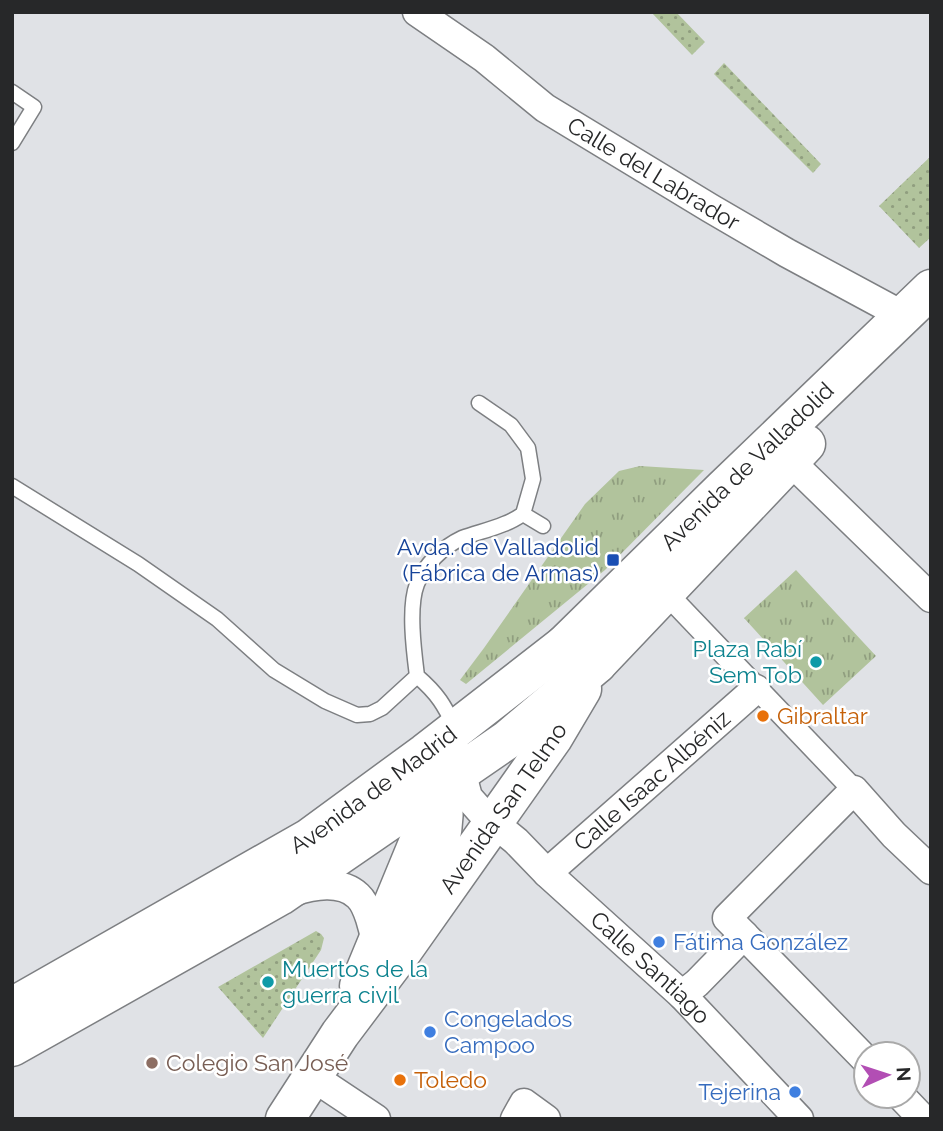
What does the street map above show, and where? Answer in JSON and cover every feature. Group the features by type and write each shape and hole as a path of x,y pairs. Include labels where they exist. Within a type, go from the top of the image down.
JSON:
{"main road":[{"name":"Avenida de Valladolid","path":"597,664 666,593 917,320 931,289"},
{"name":"Avenida de Valladolid","path":"564,645 917,320"},
{"name":"Avenida de Madrid","path":"12,1047 293,887 443,762 564,645"},
{"name":"Avenida de Madrid","path":"12,1007 443,762 507,740 597,664"},
{"name":"Avenida San Telmo","path":"285,1119 340,1034 390,946 494,824 553,738 597,664"},
{"name":"Avenida San Telmo","path":"390,946 443,762"}],"street":[{"name":"Calle del Labrador","path":"417,12 484,58 545,108 732,221 917,320"},
{"path":"789,460 931,598"},
{"path":"666,593 894,835 931,870"},
{"name":"Calle Isaac Albéniz","path":"547,873 756,689"},
{"name":"Calle Santiago","path":"443,762 484,815 516,841 547,873 682,995 786,1114"},
{"path":"852,1046 727,918 853,790"},
{"path":"293,887 343,887 360,897 373,925 390,946"},
{"path":"682,995 744,935"},
{"path":"313,1077 376,1119"},
{"path":"515,1119 524,1103 546,1119"}],"lane":[{"path":"12,92 34,107 12,143"},
{"path":"443,762 442,701 417,676 413,608 417,584 443,549 462,538 504,524 523,514 533,479 528,448 511,425 479,403"},
{"path":"12,486 138,564 195,603 274,670 325,701 357,715 369,714 382,708 417,676"},
{"path":"523,514 542,526"}],"green space":[{"path":"651,12 676,12 705,42 692,55"},
{"path":"724,63 821,164 813,173 714,74"},
{"path":"931,156 931,237 919,248 879,206"},
{"path":"640,466 704,470 605,570 466,684 460,680 585,504 619,471"},
{"path":"796,570 876,656 823,705 744,618"},
{"path":"316,931 324,938 321,950 263,1038 218,987"}],"place":[{"name":"Avda. de Valladolid (Fábrica de Armas)","path":"613,560"},
{"name":"Plaza Rabí Sem Tob","path":"816,662"},
{"name":"Gibraltar","path":"763,716"},
{"name":"Fátima González","path":"659,942"},
{"name":"Muertos de la guerra civil","path":"268,982"},
{"name":"Congelados Campoo","path":"430,1032"},
{"name":"Colegio San José","path":"152,1063"},
{"name":"Toledo","path":"400,1080"},
{"name":"Tejerina","path":"795,1092"}]}
